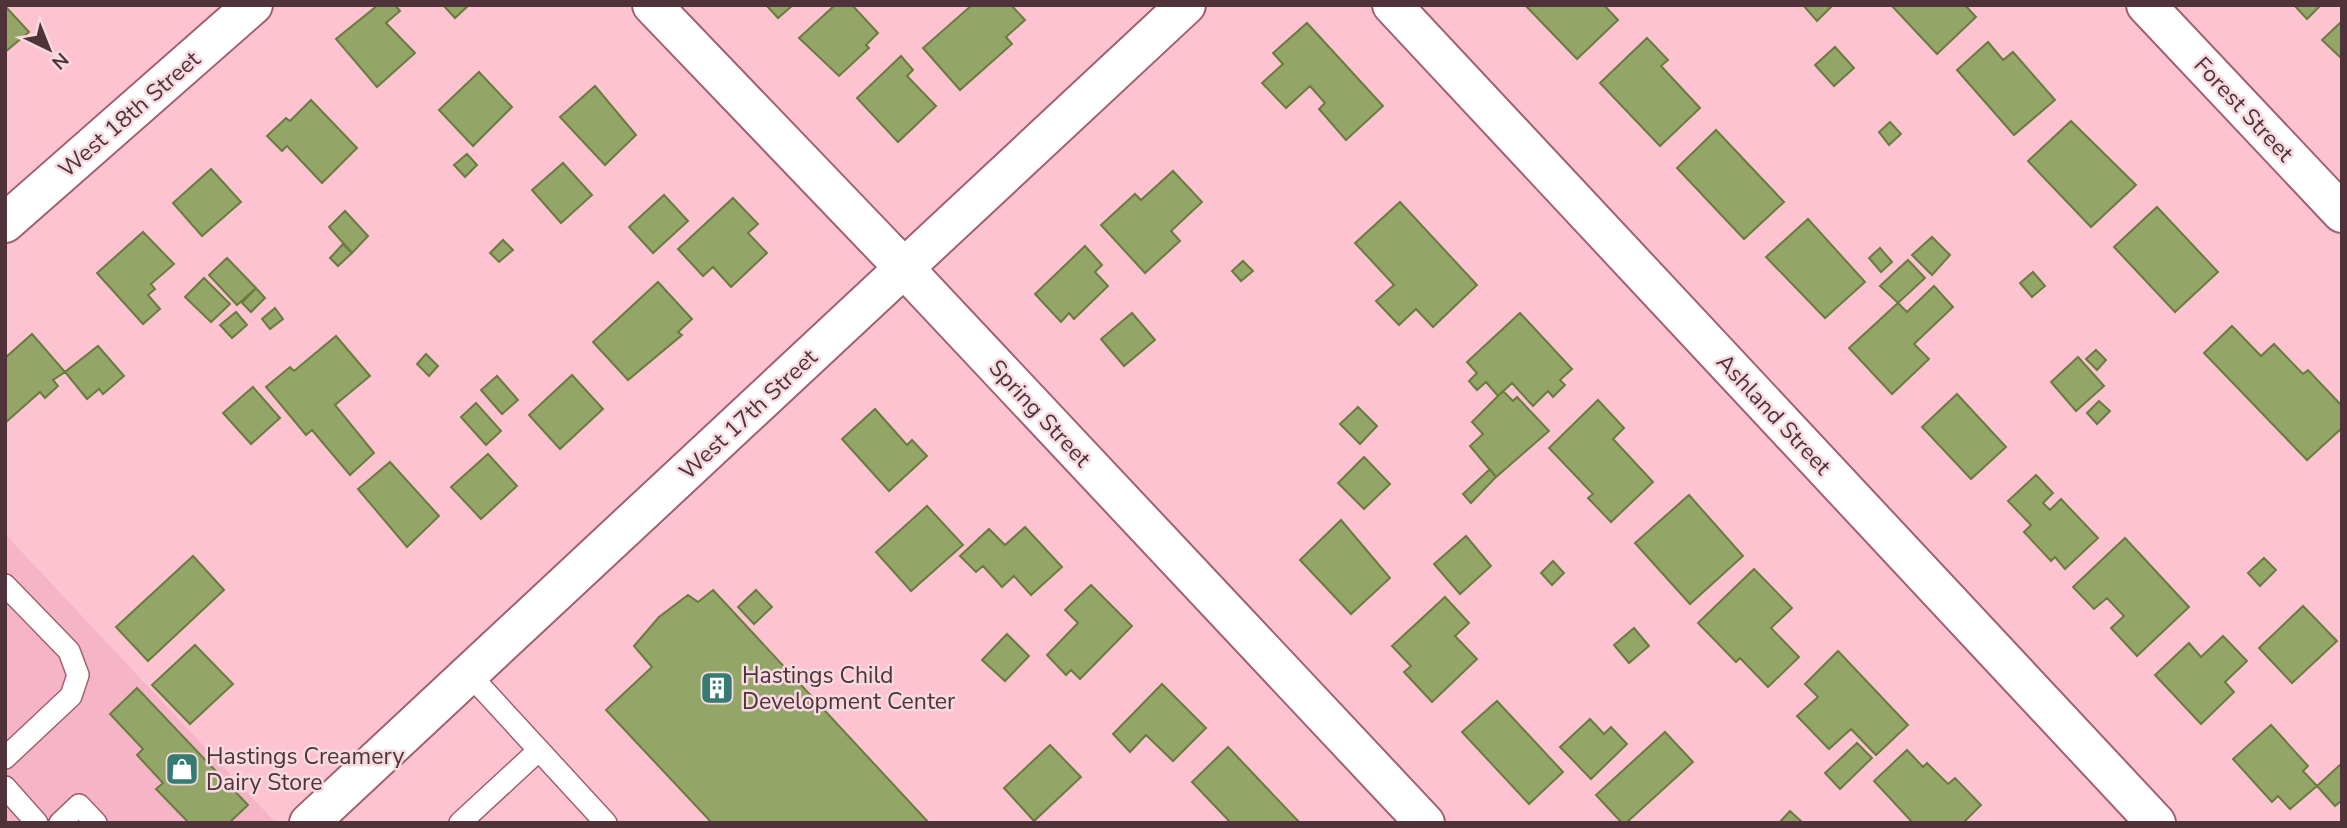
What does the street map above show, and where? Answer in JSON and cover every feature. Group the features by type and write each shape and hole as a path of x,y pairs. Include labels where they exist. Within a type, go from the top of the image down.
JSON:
{"street":[{"name":"Spring Street","path":"652,5 904,268 1425,823"},
{"name":"West 17th Street","path":"309,823 1186,5"},
{"name":"Ashland Street","path":"1392,5 2156,823"},
{"name":"Forest Street","path":"2146,5 2342,213"},
{"name":"West 18th Street","path":"5,223 247,7"}],"lane":[{"path":"5,585 69,651 78,675 71,696 5,758"},
{"path":"469,674 606,823"},
{"path":"460,823 539,750"},
{"path":"5,787 37,823"},
{"path":"60,823 79,805 96,823"}],"shaded area":[{"path":"5,534 276,823 5,823"}],"building":[{"path":"378,5 395,5 400,11 386,23 415,53 377,87 336,39"},
{"path":"443,5 469,5 455,18"},
{"path":"766,5 793,5 778,18"},
{"path":"835,5 852,5 878,33 866,45 869,48 839,76 799,38"},
{"path":"972,5 1011,5 1025,20 1006,37 1012,44 960,90 923,48"},
{"path":"1525,5 1604,5 1618,20 1577,59"},
{"path":"1803,5 1833,5 1817,21"},
{"path":"1891,5 1965,5 1976,17 1937,54"},
{"path":"2294,5 2321,5 2307,19"},
{"path":"5,6 29,32 5,52"},
{"path":"2342,21 2342,59 2322,40"},
{"path":"1307,23 1383,106 1346,140 1319,109 1325,103 1310,86 1286,108 1262,83 1283,64 1273,53"},
{"path":"1647,38 1668,60 1661,66 1700,108 1660,146 1600,83"},
{"path":"1988,42 2003,60 2013,52 2055,100 2014,135 1957,70"},
{"path":"1835,47 1854,68 1834,86 1815,65"},
{"path":"901,56 913,70 907,76 936,106 898,142 857,98"},
{"path":"479,72 512,107 473,146 439,110"},
{"path":"595,86 636,135 605,165 560,117"},
{"path":"311,100 357,148 322,183 287,146 282,151 267,136 286,118 290,121"},
{"path":"2071,121 2136,185 2091,227 2028,161"},
{"path":"1890,122 1901,134 1889,145 1879,132"},
{"path":"1716,130 1784,202 1744,239 1677,168"},
{"path":"467,154 477,165 465,177 454,165"},
{"path":"563,163 592,195 561,223 532,190"},
{"path":"211,169 241,202 202,236 173,203"},
{"path":"1173,171 1202,202 1171,231 1180,241 1145,273 1101,225 1135,194 1141,200"},
{"path":"664,195 688,221 653,253 629,227"},
{"path":"733,198 758,224 748,233 767,253 731,287 713,267 703,276 678,249"},
{"path":"1400,202 1477,285 1433,327 1416,309 1399,325 1376,301 1394,285 1355,243"},
{"path":"2157,207 2218,272 2175,312 2114,247"},
{"path":"345,211 368,236 352,253 329,227"},
{"path":"1808,219 1865,282 1825,318 1766,257"},
{"path":"143,232 174,264 151,284 155,289 148,295 160,309 143,324 97,273"},
{"path":"1932,237 1950,255 1932,275 1912,255"},
{"path":"503,240 513,250 499,262 490,253"},
{"path":"343,244 352,253 338,266 330,258"},
{"path":"1085,246 1102,265 1095,272 1108,286 1074,319 1069,313 1061,322 1035,294"},
{"path":"1880,248 1892,262 1881,272 1869,258"},
{"path":"227,258 256,288 237,305 209,275"},
{"path":"1908,260 1925,278 1898,303 1880,286"},
{"path":"1243,261 1253,271 1241,281 1232,271"},
{"path":"2033,272 2045,286 2032,297 2020,283"},
{"path":"204,278 230,304 211,322 185,297"},
{"path":"658,282 692,319 678,332 682,335 628,380 593,342"},
{"path":"1934,286 1953,307 1914,344 1929,359 1892,394 1849,348 1898,303 1907,312"},
{"path":"256,288 265,298 251,312 242,303"},
{"path":"275,308 283,319 270,329 262,319"},
{"path":"236,312 247,325 232,338 220,325"},
{"path":"1132,313 1155,340 1124,366 1101,339"},
{"path":"1520,313 1572,369 1560,380 1565,385 1553,397 1548,391 1533,406 1512,383 1498,396 1486,382 1477,390 1469,381 1477,373 1467,362"},
{"path":"2232,326 2261,356 2274,344 2303,374 2308,370 2342,406 2342,428 2307,460 2204,353"},
{"path":"32,334 65,372 53,380 58,386 45,398 40,392 5,423 5,358"},
{"path":"336,336 370,376 335,405 374,453 350,475 312,430 306,435 266,387 290,367 294,371"},
{"path":"98,346 124,376 103,394 99,389 87,399 65,372"},
{"path":"2096,350 2106,360 2097,370 2086,359"},
{"path":"426,354 438,366 429,376 417,364"},
{"path":"2078,357 2104,386 2076,411 2051,382"},
{"path":"572,375 603,409 560,449 529,415"},
{"path":"497,376 518,400 502,414 481,390"},
{"path":"253,387 280,418 251,444 223,413"},
{"path":"1503,391 1513,401 1517,397 1549,431 1496,477 1470,446 1483,434 1472,422"},
{"path":"1957,394 2006,447 1971,479 1922,427"},
{"path":"1598,400 1624,428 1613,439 1653,482 1611,522 1588,498 1593,494 1549,448"},
{"path":"2099,401 2110,411 2097,424 2087,413"},
{"path":"476,403 501,431 486,445 461,417"},
{"path":"1358,407 1377,426 1360,444 1340,424"},
{"path":"875,409 907,445 912,440 927,456 889,491 842,439"},
{"path":"488,454 517,486 481,519 451,487"},
{"path":"1364,457 1390,484 1364,509 1338,483"},
{"path":"390,462 439,516 407,547 358,489"},
{"path":"1490,469 1496,477 1471,503 1463,494"},
{"path":"2036,475 2053,493 2043,503 2050,510 2061,499 2098,538 2065,569 2055,557 2051,561 2024,532 2031,525 2008,501"},
{"path":"1689,495 1743,556 1690,604 1635,543"},
{"path":"927,506 963,545 911,591 876,552"},
{"path":"1341,520 1390,578 1351,614 1300,560"},
{"path":"1025,527 1062,567 1031,595 1014,576 1002,587 983,566 976,572 960,556 989,529 1005,545"},
{"path":"1466,536 1491,566 1460,594 1434,564"},
{"path":"2125,538 2189,607 2137,656 2111,628 2124,616 2107,598 2094,609 2073,587"},
{"path":"193,556 224,590 148,661 116,627"},
{"path":"2264,558 2276,570 2260,586 2248,573"},
{"path":"1553,561 1564,573 1552,585 1541,573"},
{"path":"1754,569 1792,608 1771,628 1799,657 1768,687 1740,658 1736,662 1698,623"},
{"path":"1091,585 1132,626 1080,679 1071,670 1066,675 1047,655 1078,623 1065,610"},
{"name":"Hastings Child Development Center","path":"713,590 929,823 712,823 606,710 652,667 634,646 659,617 688,595 698,602"},
{"path":"756,590 772,607 754,624 738,607"},
{"path":"1445,597 1469,623 1455,636 1477,659 1432,702 1404,672 1411,666 1392,646"},
{"path":"2303,606 2337,641 2292,683 2259,648"},
{"path":"1634,628 1649,646 1629,663 1614,645"},
{"path":"1007,634 1029,656 1005,681 982,660"},
{"path":"2223,636 2247,661 2225,682 2234,692 2201,724 2155,675 2189,643 2201,657"},
{"path":"195,645 233,684 190,724 152,685"},
{"path":"1838,651 1908,725 1876,755 1851,729 1829,749 1797,716 1818,697 1805,684"},
{"path":"1162,684 1206,728 1173,761 1146,735 1130,752 1113,734"},
{"name":"Hastings Creamery Dairy Store","path":"137,688 248,805 229,823 189,823 156,789 163,783 137,755 143,749 110,714"},
{"path":"1497,701 1563,772 1529,804 1462,732"},
{"path":"1590,719 1604,734 1611,727 1627,744 1591,779 1560,747"},
{"path":"2271,725 2308,766 2303,771 2317,786 2290,809 2278,796 2272,802 2233,759"},
{"path":"1665,732 1693,762 1626,823 1622,823 1596,795"},
{"path":"1857,743 1872,758 1840,789 1825,773"},
{"path":"1050,745 1081,777 1034,821 1004,788"},
{"path":"1228,747 1300,823 1231,823 1192,782"},
{"path":"1907,750 1923,767 1927,763 1948,784 1955,778 1981,805 1963,823 1913,823 1874,781"},
{"path":"2342,763 2342,800 2335,806 2317,786"},
{"path":"1790,811 1803,823 1779,823"}],"place":[{"name":"Hastings Child Development Center","path":"717,688"},
{"name":"Hastings Creamery Dairy Store","path":"182,769"}]}
